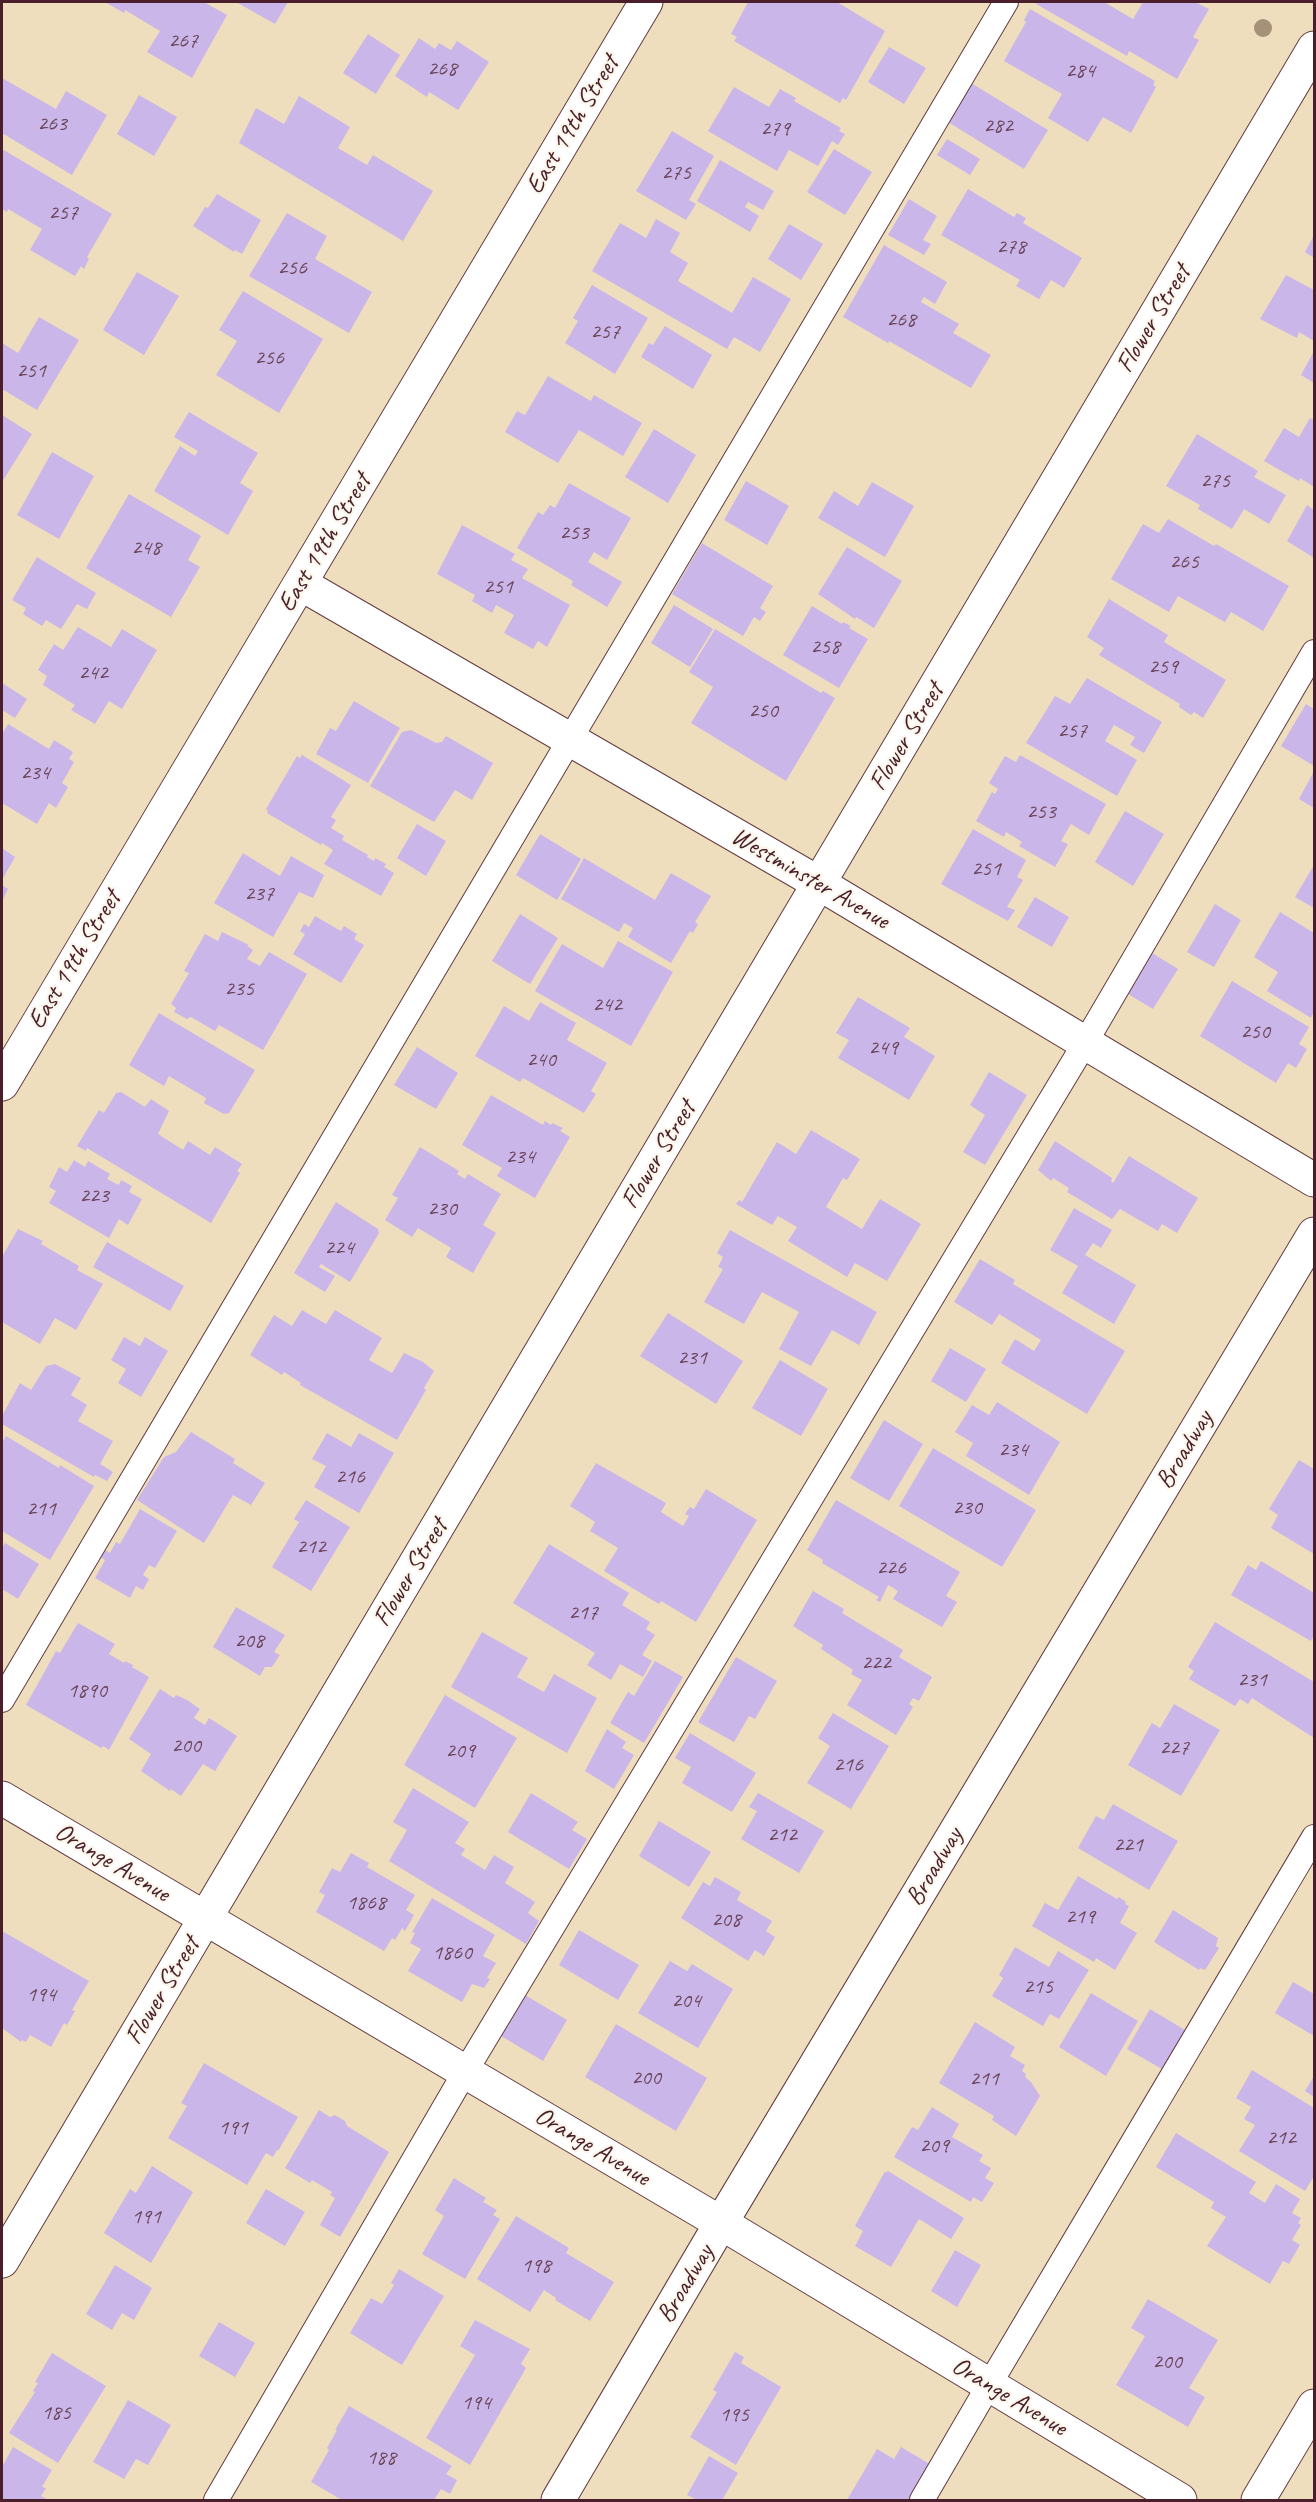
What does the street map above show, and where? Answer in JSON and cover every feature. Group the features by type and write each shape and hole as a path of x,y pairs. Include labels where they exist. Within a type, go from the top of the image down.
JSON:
{"street":[{"name":"East 19th Street","path":"2,1084 646,2"},
{"name":"Flower Street","path":"2,2261 1314,48"},
{"name":"Westminster Avenue","path":"301,584 820,884 1314,1180"},
{"name":"Broadway","path":"558,2500 721,2223 1314,1234"},
{"name":"Orange Avenue","path":"2,1798 721,2223 1180,2500"},
{"path":"1258,2500 1314,2406"}],"lane":[{"path":"2,1700 1006,2"},
{"path":"216,2500 465,2072 1085,1043 1314,652"},
{"path":"922,2500 1314,1837"}],"building":[{"path":"105,2 204,2 227,15 192,78 147,52 160,31 125,10 124,13"},
{"path":"236,2 288,2 275,24"},
{"path":"748,2 837,2 885,31 846,100 843,98 840,103 734,41 737,37 731,34"},
{"path":"1038,2 1104,2 1133,19 1143,2 1195,2 1209,9 1193,37 1199,40 1177,79 1129,51 1127,56 1036,4"},
{"path":"1030,9 1155,81 1153,85 1156,87 1131,133 1103,117 1088,142 1048,118 1062,94 1004,61 1026,22 1024,20"},
{"path":"368,34 400,55 376,94 343,73"},
{"path":"419,38 435,49 439,43 451,50 457,41 489,62 458,110 429,92 427,97 395,76"},
{"path":"889,47 926,68 904,104 868,82"},
{"path":"2,78 56,109 66,91 107,115 72,175 2,133"},
{"path":"971,83 1048,130 1024,169 948,122"},
{"path":"734,87 769,107 780,89 796,98 794,101 841,128 839,131 845,134 838,145 832,141 818,166 789,150 777,171 708,131"},
{"path":"139,95 177,117 154,156 117,134"},
{"path":"299,96 350,127 338,148 367,165 373,155 433,191 403,241 239,143 256,108 284,124"},
{"path":"672,131 714,156 689,200 696,204 686,220 636,191"},
{"path":"947,139 980,159 970,175 937,155"},
{"path":"2,149 112,214 87,257 89,259 84,269 81,266 75,276 30,250 42,229 8,209 7,212 2,209"},
{"path":"834,149 872,172 845,215 807,192"},
{"path":"720,160 774,191 763,210 748,202 745,207 759,216 750,232 697,201"},
{"path":"968,189 1014,217 1017,213 1026,218 1023,223 1082,258 1064,288 1051,280 1039,299 1016,286 1020,280 941,235"},
{"path":"217,194 261,220 242,254 235,250 234,252 193,226"},
{"path":"909,199 937,216 923,240 931,244 924,255 888,235"},
{"path":"287,213 327,236 315,259 372,292 349,333 249,276"},
{"path":"656,219 680,233 670,252 688,263 678,281 732,313 753,277 791,299 760,352 734,337 727,349 592,271 620,223 646,238"},
{"path":"789,224 823,244 801,280 768,259"},
{"path":"1314,235 1314,258 1305,252"},
{"path":"884,245 947,282 935,304 924,297 921,302 959,324 953,333 991,355 971,388 843,317"},
{"path":"137,272 179,296 144,355 103,330"},
{"path":"1286,275 1314,290 1314,341 1299,332 1297,338 1260,319"},
{"path":"592,285 648,318 615,374 565,343 578,321 573,318"},
{"path":"243,291 323,339 279,413 216,375 237,341 219,330"},
{"path":"39,317 79,340 37,410 2,389 2,343 18,353"},
{"path":"665,326 712,355 693,389 641,357 649,343 653,345"},
{"path":"1314,351 1314,383 1301,375"},
{"path":"548,376 591,401 594,395 642,423 623,456 579,430 558,463 505,432 517,411 525,415"},
{"path":"189,412 258,453 240,483 253,491 228,535 154,491 180,446 195,456 198,451 174,437"},
{"path":"2,415 32,434 2,482"},
{"path":"1310,418 1314,420 1314,487 1264,461 1284,428 1299,437"},
{"path":"654,429 696,455 668,503 625,477"},
{"path":"1197,434 1258,471 1254,477 1286,495 1269,524 1244,509 1232,529 1198,509 1200,505 1166,486"},
{"path":"52,452 94,476 59,539 17,515"},
{"path":"746,481 789,506 767,545 724,520"},
{"path":"872,482 914,506 885,557 818,518 834,491 858,506"},
{"path":"569,483 631,518 607,560 594,552 588,562 622,582 607,607 571,585 573,581 517,548 538,512 543,515 550,505 555,508"},
{"path":"129,494 201,536 188,560 200,567 171,617 86,568"},
{"path":"1307,505 1314,510 1314,558 1287,541"},
{"path":"1168,519 1289,586 1263,631 1231,612 1225,622 1178,596 1169,612 1111,579 1143,524 1159,533"},
{"path":"462,525 515,554 511,560 528,569 522,578 570,605 547,647 538,641 533,649 504,633 514,615 496,605 492,613 472,601 475,595 437,574"},
{"path":"702,543 773,586 760,608 766,612 760,621 754,617 743,636 672,594"},
{"path":"847,547 902,581 874,628 856,617 855,619 818,594"},
{"path":"37,557 96,593 87,609 77,604 61,629 46,620 42,626 23,614 26,608 12,600"},
{"path":"1109,599 1168,635 1164,642 1226,680 1203,718 1194,712 1191,715 1179,707 1180,704 1099,655 1104,648 1087,637"},
{"path":"674,605 713,629 690,667 651,643"},
{"path":"812,606 842,624 843,622 851,626 849,628 868,639 839,688 783,655"},
{"path":"78,627 111,647 122,629 157,650 122,709 109,701 95,724 71,710 75,705 43,685 47,676 38,670 54,644 63,650"},
{"path":"715,629 821,693 823,691 835,698 786,781 691,723 713,687 689,672"},
{"path":"1087,678 1162,722 1144,753 1130,745 1135,737 1114,725 1105,741 1137,760 1117,796 1026,743 1055,696 1070,704"},
{"path":"2,683 27,699 15,718 2,710"},
{"path":"354,701 400,728 368,783 316,754 330,728 336,731"},
{"path":"1306,704 1314,709 1314,766 1281,746"},
{"path":"8,724 49,749 54,740 73,752 69,759 74,762 62,783 68,787 56,808 49,803 37,824 2,803 2,734"},
{"path":"411,730 436,743 442,742 446,736 493,763 472,800 455,790 434,822 370,786 402,732"},
{"path":"302,755 351,785 331,817 336,820 331,828 344,836 342,840 374,861 375,858 386,864 384,867 394,873 381,896 324,864 333,850 267,813 266,809 297,756 300,758"},
{"path":"1020,755 1106,804 1089,835 1071,824 1061,841 1068,844 1055,867 1019,846 1022,842 1006,832 1004,837 976,821 992,792 995,794 998,789 989,783 1005,756 1016,762"},
{"path":"1314,771 1314,808 1299,799"},
{"path":"1125,811 1164,834 1133,886 1095,862"},
{"path":"417,824 446,841 426,876 397,858"},
{"path":"973,829 1026,860 1017,877 1023,880 1007,907 1015,910 1008,921 941,884"},
{"path":"540,834 581,859 557,900 516,875"},
{"path":"2,848 15,857 2,880"},
{"path":"243,853 280,876 291,856 324,875 313,898 299,892 273,937 214,903"},
{"path":"584,858 655,900 671,873 711,896 695,922 698,924 693,933 690,931 671,963 628,937 633,928 624,923 619,932 561,899"},
{"path":"1314,865 1314,908 1295,897"},
{"path":"2,885 8,889 2,901"},
{"path":"1035,897 1069,917 1052,947 1017,927"},
{"path":"1215,904 1241,920 1214,967 1187,952"},
{"path":"1280,912 1314,933 1314,1011 1311,1018 1267,991 1278,972 1254,957"},
{"path":"520,914 558,938 530,984 492,961"},
{"path":"315,916 341,931 344,926 357,934 354,939 364,945 341,983 293,954 305,934 300,931 304,924 309,927"},
{"path":"222,932 249,945 247,946 253,950 247,959 260,966 269,952 307,974 263,1050 219,1025 215,1031 191,1017 187,1019 174,1012 176,1008 171,1004 189,973 184,971 205,934 218,941"},
{"path":"618,941 673,972 631,1046 535,991 562,944 603,968"},
{"path":"1147,950 1178,969 1153,1009 1123,991"},
{"path":"1232,981 1309,1027 1299,1044 1307,1049 1296,1068 1288,1063 1276,1083 1200,1036"},
{"path":"858,997 910,1028 904,1037 935,1056 909,1100 838,1058 849,1040 836,1033"},
{"path":"540,1002 576,1023 567,1040 607,1063 591,1091 596,1094 584,1113 523,1078 520,1082 475,1056 504,1006 529,1021"},
{"path":"159,1013 255,1070 229,1113 224,1114 204,1103 206,1098 169,1076 164,1086 129,1065"},
{"path":"417,1047 458,1073 436,1109 394,1085"},
{"path":"989,1072 1027,1095 985,1165 963,1152 985,1115 970,1105"},
{"path":"121,1092 145,1107 151,1099 169,1111 158,1134 183,1150 188,1141 210,1155 215,1147 242,1164 237,1171 240,1173 211,1223 87,1148 86,1151 77,1146 99,1110 104,1113 116,1093"},
{"path":"491,1095 543,1125 545,1121 563,1128 560,1131 570,1137 535,1198 497,1176 502,1168 462,1145"},
{"path":"811,1130 860,1159 847,1180 843,1178 826,1207 862,1229 880,1199 921,1224 887,1281 855,1263 847,1277 788,1241 797,1227 778,1216 772,1225 736,1204 739,1200 742,1202 777,1142 796,1154"},
{"path":"1055,1141 1112,1178 1113,1183 1129,1156 1198,1198 1177,1233 1162,1224 1158,1231 1120,1209 1112,1219 1067,1192 1069,1188 1053,1178 1051,1181 1038,1170"},
{"path":"420,1147 459,1171 457,1174 465,1179 468,1174 501,1194 483,1225 496,1233 473,1273 446,1257 451,1248 418,1228 412,1237 385,1220 398,1198 392,1195"},
{"path":"74,1160 85,1167 88,1161 110,1174 107,1179 119,1185 121,1180 132,1186 129,1192 142,1199 128,1225 119,1219 109,1238 49,1203 56,1191 49,1187 59,1167 67,1172"},
{"path":"336,1202 378,1229 379,1233 350,1282 321,1264 319,1267 335,1276 325,1292 294,1273"},
{"path":"1074,1208 1112,1230 1101,1248 1093,1243 1085,1255 1136,1285 1114,1324 1062,1293 1078,1266 1050,1250"},
{"path":"18,1229 43,1241 41,1244 79,1266 77,1270 103,1284 76,1330 55,1318 40,1344 2,1322 2,1257"},
{"path":"730,1230 877,1312 859,1345 832,1330 811,1366 779,1349 799,1312 762,1292 744,1324 704,1302 723,1269 718,1267 723,1257 717,1253"},
{"path":"107,1242 184,1286 170,1311 93,1267"},
{"path":"980,1259 1015,1280 1013,1284 1125,1351 1087,1414 1001,1363 1015,1339 1034,1351 1041,1340 999,1314 992,1325 954,1302"},
{"path":"302,1310 326,1324 335,1310 382,1338 369,1360 392,1373 404,1353 423,1362 434,1371 424,1388 426,1390 397,1440 300,1385 301,1383 284,1372 282,1375 250,1355 274,1315 292,1326"},
{"path":"668,1313 743,1361 716,1404 640,1356"},
{"path":"124,1337 140,1346 145,1337 168,1351 141,1397 118,1383 126,1369 111,1360"},
{"path":"950,1348 986,1369 966,1402 931,1381"},
{"path":"780,1360 828,1389 801,1436 752,1408"},
{"path":"55,1364 81,1378 71,1395 87,1405 78,1421 113,1441 100,1464 113,1472 107,1481 95,1475 94,1477 2,1424 2,1416 20,1383 31,1390 46,1366"},
{"path":"997,1402 1060,1442 1029,1495 966,1456 973,1443 955,1432 972,1405 989,1415"},
{"path":"884,1420 923,1444 889,1501 850,1478"},
{"path":"191,1432 235,1459 233,1463 265,1483 251,1505 233,1495 204,1543 137,1500 164,1457 176,1452"},
{"path":"327,1433 351,1447 359,1433 394,1453 359,1513 314,1487 326,1466 312,1459"},
{"path":"6,1436 94,1486 50,1560 2,1531 2,1443"},
{"path":"933,1448 1036,1510 1002,1567 899,1506"},
{"path":"1299,1460 1314,1469 1314,1554 1271,1528 1278,1515 1269,1509"},
{"path":"596,1463 666,1503 661,1512 683,1526 689,1516 685,1514 690,1507 694,1509 706,1489 757,1520 696,1622 661,1601 659,1604 604,1571 618,1548 590,1531 595,1522 570,1506"},
{"path":"306,1500 350,1527 311,1591 272,1567 299,1522 294,1519"},
{"path":"836,1500 960,1572 946,1596 957,1602 942,1627 893,1599 898,1591 888,1585 880,1602 876,1600 879,1597 822,1563 823,1560 807,1550"},
{"path":"140,1509 177,1531 155,1568 149,1565 143,1575 149,1579 143,1590 136,1586 130,1598 95,1578 105,1560 101,1557 105,1550 110,1553 116,1542 120,1544"},
{"path":"5,1543 39,1564 18,1599 2,1589 2,1548"},
{"path":"549,1544 629,1593 622,1605 650,1622 646,1629 655,1635 642,1655 652,1661 643,1677 620,1664 611,1680 587,1665 595,1653 513,1603"},
{"path":"1261,1561 1314,1593 1314,1635 1311,1641 1231,1595 1248,1565 1256,1570"},
{"path":"813,1591 844,1609 842,1613 903,1650 899,1657 932,1677 919,1701 913,1698 909,1704 913,1707 896,1735 847,1705 862,1680 851,1674 853,1670 821,1649 823,1645 793,1626"},
{"path":"236,1607 285,1635 274,1652 280,1655 272,1667 265,1667 260,1676 213,1647"},
{"path":"1215,1622 1314,1682 1314,1738 1252,1698 1248,1704 1240,1699 1235,1706 1189,1679 1194,1671 1188,1667"},
{"path":"78,1623 115,1644 109,1654 124,1663 125,1661 133,1665 132,1667 149,1677 109,1750 103,1746 101,1748 26,1705 56,1651 60,1653"},
{"path":"482,1632 528,1658 517,1677 544,1692 554,1674 597,1698 567,1753 451,1687"},
{"path":"736,1657 777,1681 755,1719 749,1716 734,1742 698,1722"},
{"path":"655,1661 683,1677 644,1743 610,1723 628,1692 634,1696"},
{"path":"160,1689 174,1698 176,1695 187,1700 200,1709 194,1718 205,1725 209,1718 237,1736 215,1771 203,1764 181,1796 141,1771 151,1754 129,1739"},
{"path":"445,1695 517,1738 475,1808 404,1765"},
{"path":"1174,1704 1220,1730 1181,1796 1128,1765 1152,1723 1160,1728"},
{"path":"833,1713 889,1746 851,1809 807,1783 830,1746 818,1738"},
{"path":"607,1729 626,1742 622,1748 634,1755 614,1789 585,1771"},
{"path":"690,1733 756,1773 732,1812 682,1783 691,1767 675,1758"},
{"path":"413,1788 469,1822 455,1843 465,1849 461,1855 485,1870 494,1855 514,1867 505,1883 535,1902 528,1913 539,1921 526,1944 389,1861 407,1830 393,1822"},
{"path":"531,1793 578,1822 572,1830 587,1839 569,1869 508,1832"},
{"path":"758,1793 824,1831 799,1873 741,1839 757,1811 749,1807"},
{"path":"1113,1804 1178,1841 1149,1890 1078,1848 1096,1816 1104,1820"},
{"path":"659,1821 711,1852 689,1887 639,1856"},
{"path":"351,1853 369,1863 367,1867 415,1895 406,1910 414,1915 405,1931 402,1928 395,1940 392,1938 384,1951 316,1912 325,1895 319,1892 332,1868 340,1872"},
{"path":"1078,1876 1117,1899 1119,1897 1129,1906 1120,1923 1137,1933 1115,1970 1096,1958 1094,1962 1032,1926 1045,1903 1058,1910"},
{"path":"715,1877 741,1892 737,1900 772,1921 766,1931 775,1937 764,1956 755,1950 748,1961 681,1918 703,1882 710,1886"},
{"path":"432,1898 495,1935 483,1956 496,1963 487,1978 490,1979 484,1988 472,1984 462,2002 408,1971 421,1949 410,1943 415,1933 412,1932"},
{"path":"1173,1910 1218,1938 1216,1946 1219,1948 1205,1970 1200,1968 1199,1970 1154,1942"},
{"path":"579,1930 639,1965 618,2000 559,1965"},
{"path":"2,1931 89,1981 72,2010 75,2011 67,2025 64,2023 51,2047 30,2035 26,2042 22,2040 21,2042 2,2028"},
{"path":"1015,1947 1049,1967 1058,1951 1089,1970 1059,2019 1050,2014 1043,2026 992,1996 1003,1978 999,1975"},
{"path":"670,1961 687,1971 692,1964 733,1989 698,2048 638,2013"},
{"path":"1293,1982 1314,1994 1314,2036 1275,2013"},
{"path":"1091,1993 1138,2021 1106,2076 1059,2047"},
{"path":"525,1995 567,2020 543,2061 501,2036"},
{"path":"1150,2009 1185,2030 1162,2069 1127,2049"},
{"path":"975,2022 1015,2047 1010,2056 1025,2065 1022,2071 1040,2096 1016,2136 992,2120 994,2116 939,2083"},
{"path":"616,2024 707,2078 676,2131 585,2077"},
{"path":"204,2063 298,2117 278,2151 273,2157 266,2153 247,2185 168,2138 187,2106 181,2103"},
{"path":"1252,2070 1314,2108 1314,2176 1305,2191 1239,2151 1255,2125 1244,2119 1251,2107 1236,2098"},
{"path":"1314,2076 1314,2097 1305,2091"},
{"path":"932,2107 959,2124 952,2137 983,2155 979,2161 991,2168 985,2178 994,2183 982,2202 973,2197 971,2202 894,2157 912,2127 918,2130"},
{"path":"319,2110 330,2117 335,2115 345,2121 347,2126 389,2152 340,2237 320,2225 335,2198 330,2195 332,2192 312,2180 310,2183 285,2168"},
{"path":"1176,2133 1256,2182 1249,2193 1265,2203 1276,2184 1300,2199 1292,2213 1301,2218 1298,2223 1301,2225 1292,2240 1300,2245 1289,2264 1283,2261 1270,2284 1207,2246 1226,2217 1211,2208 1214,2202 1156,2167"},
{"path":"152,2166 193,2192 151,2263 104,2233 130,2189 136,2193"},
{"path":"888,2171 964,2218 951,2239 919,2219 891,2267 855,2246 863,2231 855,2226 884,2173"},
{"path":"454,2178 486,2198 483,2202 497,2210 493,2215 500,2219 465,2279 422,2254 444,2216 435,2210"},
{"path":"266,2189 305,2212 285,2246 246,2223"},
{"path":"516,2216 569,2248 566,2253 614,2282 590,2321 555,2300 556,2298 544,2290 530,2312 477,2279"},
{"path":"955,2250 981,2265 957,2307 931,2291"},
{"path":"115,2265 152,2288 134,2320 122,2313 112,2330 86,2314"},
{"path":"399,2269 444,2296 402,2365 350,2333 371,2298 382,2304 394,2285 391,2283"},
{"path":"1148,2299 1218,2340 1189,2388 1205,2397 1188,2427 1116,2385 1145,2336 1131,2328"},
{"path":"475,2320 530,2349 521,2364 526,2368 470,2465 426,2438 475,2355 460,2346"},
{"path":"219,2322 255,2343 235,2377 199,2356"},
{"path":"735,2352 744,2357 741,2363 781,2387 736,2465 690,2437 717,2392 713,2390"},
{"path":"52,2353 106,2386 58,2463 9,2433 35,2392 33,2391 38,2383 35,2382"},
{"path":"128,2400 171,2425 148,2465 136,2459 124,2479 93,2462"},
{"path":"349,2406 452,2466 446,2474 457,2480 450,2494 441,2489 434,2500 342,2500 311,2482"},
{"path":"13,2447 52,2470 42,2487 46,2488 41,2496 48,2500 2,2500 2,2467"},
{"path":"901,2447 933,2466 913,2500 847,2500 877,2449 894,2459"},
{"path":"709,2456 738,2473 722,2500 697,2500 687,2495"}]}
